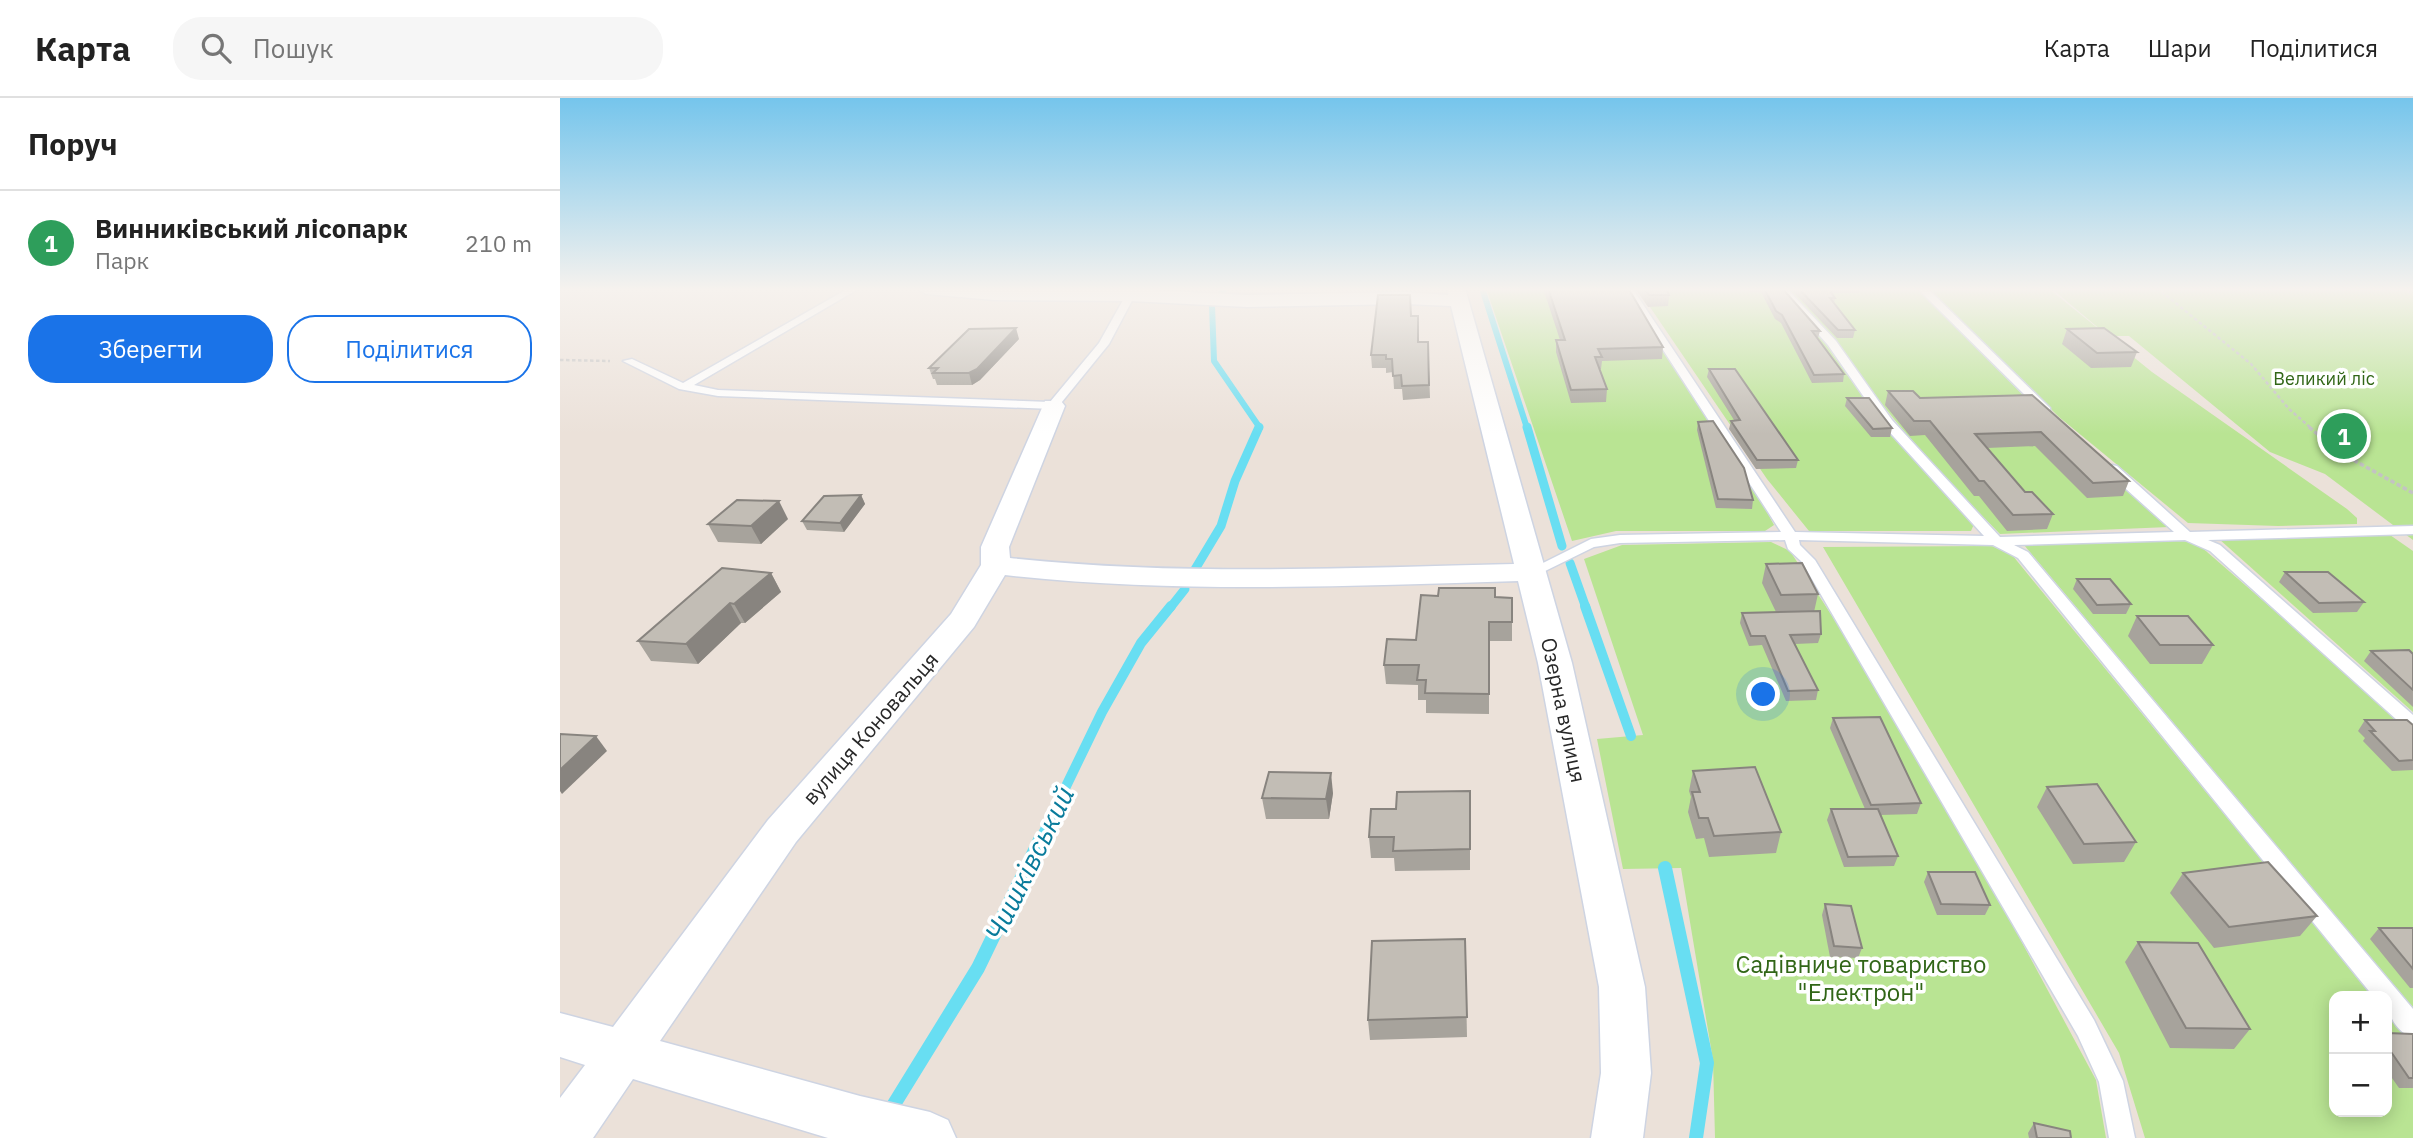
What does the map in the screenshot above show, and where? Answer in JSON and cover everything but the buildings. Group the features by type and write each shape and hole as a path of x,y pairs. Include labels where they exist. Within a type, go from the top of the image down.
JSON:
{"street":[{"name":"Озерна вулиця","path":"1469,337 1555,663 1622,987 1626,1073 1617,1138"},
{"name":"вулиця Коновальця","path":"562,1138 782,831 963,620 996,565 995,547 1053,406"},
{"path":"996,565 1063,572 1201,579 1532,572"},
{"path":"560,1035 898,1130"}],"lane":[{"path":"682,387 771,337"},
{"name":"вулиця Коновальця","path":"1053,406 1108,337"},
{"path":"1659,337 1790,536 1793,546 1808,560 2085,1028 2111,1081 2122,1138"},
{"path":"1826,337 1888,423 1996,541 2023,555 2413,1027"},
{"path":"1971,337 2052,416"},
{"path":"628,361 682,387 719,393 1053,406"},
{"path":"2104,461 2185,535 2215,548 2413,725"},
{"path":"1532,572 1591,543 1620,539 1790,536 1996,541 2413,530"}],"path":[{"path":"2218,337 2251,363 2289,409 2339,452 2401,489 2413,492"},
{"path":"560,360 628,361"}],"green space":[{"path":"1502,337 1653,337 1746,473 1774,525 1765,531 1616,531 1572,541"},
{"path":"1670,337 1819,337 1881,423 1974,524 1971,531 1809,531 1767,479"},
{"path":"1965,337 2046,418 2169,527 2000,534 1910,438 1830,338"},
{"path":"1977,337 2108,337 2152,372 2347,509 2357,518 2357,524 2278,526 2188,523 2059,417"},
{"name":"Великий ліс","path":"2130,337 2413,337 2413,540 2325,474 2270,452"},
{"path":"2390,535 2413,551 2413,712 2219,539"},
{"path":"2180,540 2199,545 2413,731 2413,1008 2024,545"},
{"name":"Садівниче товариство \"Електрон\"","path":"1771,542 1790,551 1836,622 1981,866 2096,1080 2106,1138 1715,1138 1713,1060 1681,868 1623,869 1597,739 1643,735 1584,559 1622,545"},
{"name":"Садівниче товариство \"Електрон\"","path":"1992,546 2013,556 2369,991 2329,991 2329,1117 2392,1117 2392,1019 2413,1045 2413,1138 2145,1138 2119,1053 1823,547"}],"waterway":[{"name":"Чишківський","path":"1213,337 1214,361 1260,428"},
{"path":"1498,337 1527,428"},
{"name":"Чишківський","path":"1194,571 1221,526 1235,481 1259,427"},
{"path":"1527,427 1562,546"},
{"path":"1570,563 1586,608"},
{"name":"Чишківський","path":"1170,608 1185,589"},
{"name":"Чишківський","path":"1040,840 1102,712 1141,643 1171,606"},
{"path":"1585,606 1631,736"},
{"name":"Чишківський","path":"888,1114 978,968 1041,838"},
{"path":"1665,868 1707,1063 1696,1138"}],"place":[{"name":"Винниківський лісопарк","path":"2344,436"}]}
